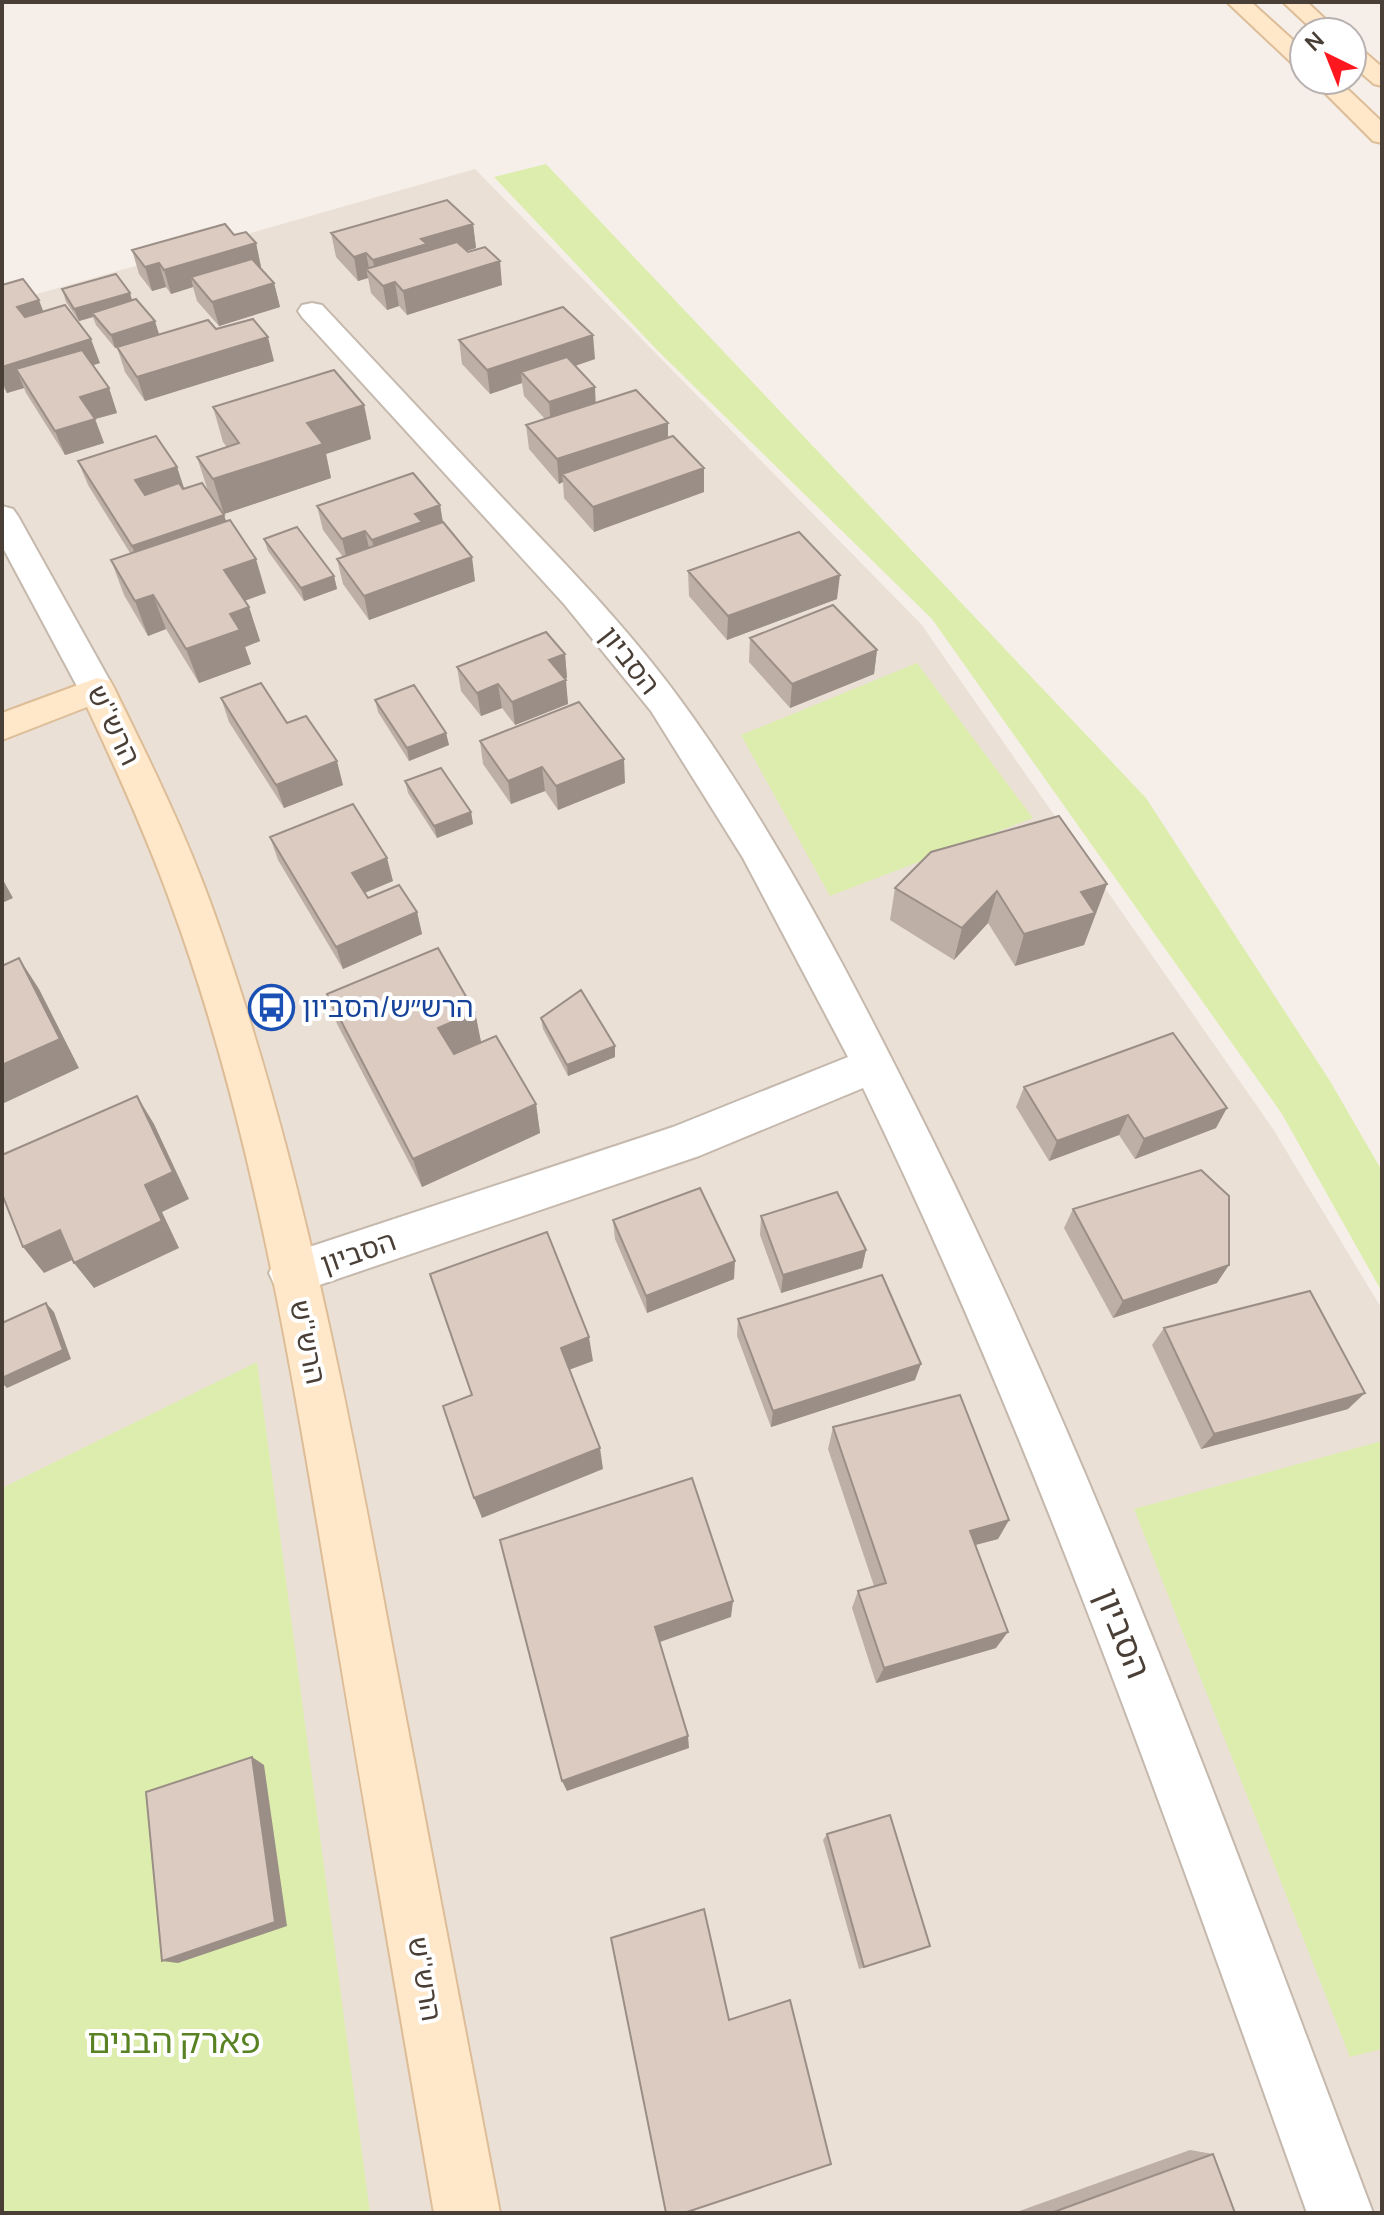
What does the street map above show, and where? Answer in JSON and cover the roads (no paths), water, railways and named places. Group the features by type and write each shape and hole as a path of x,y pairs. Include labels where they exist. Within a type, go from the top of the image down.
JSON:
{"street":[{"path":"1238,2 1288,47"},
{"path":"1294,2 1310,16"},
{"path":"1341,96 1382,136"},
{"name":"הסביון","path":"312,311 600,621 652,686 744,827 810,942 949,1213 1031,1403 1156,1717 1340,2213"},
{"name":"הרש''ש","path":"2,516 97,690 153,806 209,959 268,1158 332,1460 467,2213"},
{"path":"2,727 97,690"},
{"name":"הסביון","path":"293,1273 683,1143 874,1065"}],"place":[{"name":"הרש״ש/הסביון","path":"271,1007"}],"park label":[{"name":"פארק הבנים","path":"174,2041"}]}
